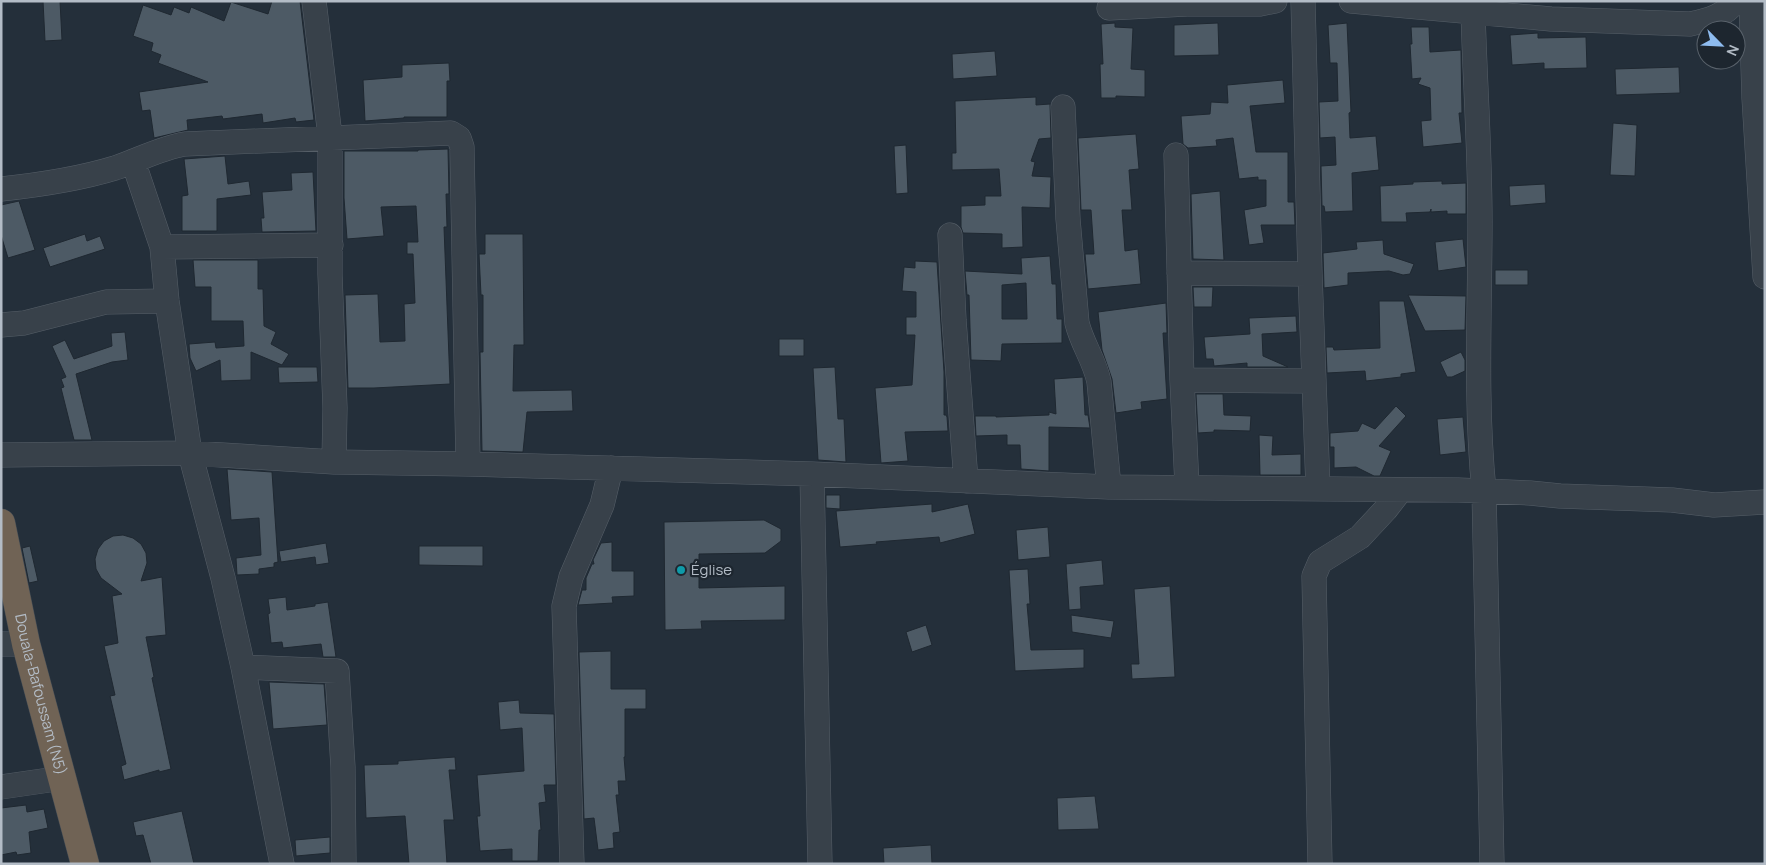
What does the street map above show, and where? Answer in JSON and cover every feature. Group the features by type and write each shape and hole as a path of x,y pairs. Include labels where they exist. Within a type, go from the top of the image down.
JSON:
{"highway":[{"name":"Douala-Bafoussam (N5)","path":"1,523 14,644 63,778 85,864"}],"street":[{"path":"314,1 330,136 334,462"},
{"path":"1109,8 1187,4 1260,4 1275,1"},
{"path":"1303,1 1318,488"},
{"path":"1351,1 1551,19 1690,24 1723,14 1736,1"},
{"path":"1751,1 1754,98 1765,276"},
{"path":"1473,12 1480,218 1479,443 1484,491 1492,864"},
{"path":"1063,107 1068,219 1078,323 1081,338 1096,370 1099,382 1109,487"},
{"path":"1,190 100,172 170,146 185,144 451,132 459,138 462,147 468,464"},
{"path":"1176,155 1187,486"},
{"path":"133,161 162,247 167,301 190,453 223,578 243,667 282,864"},
{"path":"950,235 954,320 966,481"},
{"path":"162,247 331,245"},
{"path":"1179,273 1310,274"},
{"path":"1,325 24,323 106,302 167,301"},
{"path":"1182,380 1314,381"},
{"path":"1,455 190,453 334,462 812,474 1109,487 1187,486 1484,491 1672,500 1714,505 1765,502"},
{"path":"572,864 564,606 571,577 602,505 612,468"},
{"path":"812,474 820,864"},
{"path":"1320,864 1314,576 1320,562 1360,537 1386,509 1400,490"},
{"path":"243,667 336,671 343,767 344,864"},
{"path":"1,787 63,778"}],"building":[{"path":"43,1 60,1 62,40 45,41"},
{"path":"272,1 300,1 314,120 296,122 295,118 263,123 262,114 223,119 222,116 187,120 188,130 154,138 150,110 142,111 139,92 208,82 158,63 161,55 151,51 153,43 133,36 143,5 171,15 174,7 189,13 191,7 224,21 231,2 268,14"},
{"path":"1115,23 1115,27 1133,28 1131,69 1145,70 1145,97 1116,96 1116,98 1101,98 1100,64 1103,64 1101,24"},
{"path":"1218,23 1219,55 1174,56 1174,25"},
{"path":"1347,23 1351,112 1349,113 1350,138 1376,136 1379,170 1352,173 1353,211 1325,212 1324,206 1322,206 1321,166 1336,165 1335,137 1320,138 1319,102 1338,101 1337,63 1330,63 1328,25"},
{"path":"1411,27 1429,27 1430,52 1461,50 1462,113 1459,113 1462,143 1423,147 1421,121 1431,120 1430,88 1418,84 1421,78 1412,79"},
{"path":"1538,33 1538,38 1586,37 1587,68 1544,69 1544,63 1512,65 1510,35"},
{"path":"995,51 997,76 953,79 952,54"},
{"path":"449,63 450,81 447,81 447,117 404,117 365,121 363,80 402,77 402,65"},
{"path":"1679,67 1680,93 1616,95 1615,69"},
{"path":"1283,80 1285,103 1250,106 1256,152 1288,152 1288,202 1294,202 1295,225 1261,225 1264,243 1249,245 1244,210 1266,206 1266,180 1258,180 1258,177 1239,179 1233,138 1216,140 1217,146 1188,148 1183,144 1181,116 1210,114 1211,102 1228,103 1227,85"},
{"path":"1036,97 1036,105 1050,104 1051,138 1039,139 1031,161 1035,162 1032,176 1051,177 1050,208 1022,207 1023,247 1002,248 1002,234 963,233 961,227 961,206 985,205 985,196 1001,196 999,169 952,170 952,153 956,153 955,101"},
{"path":"1613,123 1637,125 1635,176 1610,175"},
{"path":"1136,134 1139,169 1129,170 1132,210 1122,210 1125,251 1138,249 1141,284 1088,289 1085,254 1094,254 1091,210 1081,210 1078,138"},
{"path":"906,145 908,193 896,194 894,146"},
{"path":"448,149 449,194 446,194 447,227 444,227 450,384 348,388 345,295 378,294 380,342 405,341 404,304 415,303 413,254 407,254 407,242 418,242 416,206 381,207 384,236 347,239 344,198 344,151"},
{"path":"225,156 228,184 249,181 251,195 217,199 217,231 182,231 182,196 188,195 184,159"},
{"path":"313,172 316,231 262,232 261,218 264,218 262,192 292,190 291,173"},
{"path":"1442,181 1442,184 1466,183 1466,214 1447,214 1447,211 1431,212 1431,209 1430,212 1406,213 1407,222 1381,222 1380,186"},
{"path":"1545,184 1546,203 1510,206 1509,186"},
{"path":"1220,191 1224,260 1193,259 1191,194"},
{"path":"19,201 35,250 8,258 1,235 1,205"},
{"path":"85,234 87,241 100,236 105,249 50,267 43,248"},
{"path":"485,234 523,234 524,345 514,345 513,391 572,390 573,411 527,412 523,452 482,451 480,352 483,352 483,295 481,295 479,254 485,254"},
{"path":"1463,239 1466,267 1438,271 1435,242"},
{"path":"1383,240 1384,254 1414,264 1410,274 1403,275 1389,271 1348,273 1348,285 1324,288 1323,253 1357,249 1356,242"},
{"path":"1050,256 1052,284 1056,284 1057,319 1062,319 1062,343 1002,344 1001,361 971,360 969,295 967,295 965,271 1022,274 1021,258","holes":["1026,283 1027,319 1002,319 1002,285"]},
{"path":"193,260 258,260 258,289 263,289 264,326 276,332 271,344 289,354 282,365 251,352 251,380 221,381 220,360 196,371 190,358 189,344 215,342 216,348 244,346 243,321 211,321 211,287 195,287"},
{"path":"915,261 937,262 944,372 944,415 947,417 948,431 905,432 908,461 881,463 875,388 912,385 915,335 906,335 906,317 916,317 916,292 902,291 904,267 915,268"},
{"path":"1495,270 1528,270 1528,285 1495,285"},
{"path":"1193,287 1213,287 1212,307 1194,307"},
{"path":"1408,295 1466,296 1465,330 1425,331"},
{"path":"1379,301 1404,301 1416,372 1401,374 1401,377 1366,381 1365,371 1327,373 1326,347 1333,347 1334,350 1380,348"},
{"path":"1166,303 1167,333 1163,333 1167,399 1141,402 1142,409 1116,413 1112,379 1102,350 1098,312"},
{"path":"1296,316 1297,332 1262,334 1263,356 1288,367 1247,367 1247,363 1214,366 1213,359 1206,359 1204,337 1250,334 1249,318"},
{"path":"125,332 128,360 112,362 76,374 92,440 74,440 61,388 64,387 61,379 66,377 52,346 65,340 74,359 112,346 111,333"},
{"path":"779,339 804,339 804,356 779,356"},
{"path":"1461,352 1465,360 1465,371 1452,377 1447,377 1440,362"},
{"path":"278,367 317,367 318,382 279,383"},
{"path":"835,367 838,419 844,419 846,462 818,460 813,368"},
{"path":"1083,377 1085,415 1088,415 1090,428 1049,427 1049,471 1021,469 1020,445 1007,445 1007,435 976,436 975,416 1049,415 1049,412 1056,414 1054,379"},
{"path":"1196,394 1223,394 1224,415 1251,416 1250,431 1214,430 1214,432 1198,433"},
{"path":"1396,406 1406,416 1379,446 1391,451 1380,476 1374,476 1356,467 1334,468 1334,447 1330,447 1330,433 1358,431 1362,423 1375,429"},
{"path":"1463,417 1466,452 1440,455 1437,419"},
{"path":"1259,435 1273,436 1272,455 1301,454 1301,475 1260,475"},
{"path":"227,469 272,472 278,562 274,563 274,567 259,569 259,574 237,575 236,558 261,555 259,518 231,520"},
{"path":"826,495 840,495 840,509 826,508"},
{"path":"932,504 932,512 968,504 975,534 940,543 939,537 840,547 836,511"},
{"name":"Église","path":"764,520 781,529 781,541 765,553 699,554 699,588 785,586 785,620 701,621 702,629 665,630 664,522"},
{"path":"1048,527 1050,557 1018,560 1016,530"},
{"path":"123,535 133,538 141,544 146,553 147,563 141,581 162,577 166,635 146,637 154,677 152,678 171,769 159,772 159,770 124,780 121,766 126,764 110,696 115,695 104,646 118,643 112,596 122,594 101,578 96,569 95,559 98,549 104,541 113,536"},
{"path":"612,542 612,571 634,571 634,596 612,597 613,603 578,605 582,590 586,590 586,578 592,564 594,564 593,560 601,543"},
{"path":"326,543 329,563 316,565 315,557 281,562 279,551"},
{"path":"30,546 38,581 29,583 22,548"},
{"path":"419,546 483,546 483,566 419,565"},
{"path":"1102,560 1104,585 1080,587 1081,609 1069,610 1066,564"},
{"path":"1028,569 1030,604 1027,604 1031,650 1084,649 1084,668 1015,671 1009,570"},
{"path":"1170,586 1175,677 1132,679 1131,664 1139,664 1134,589"},
{"path":"286,597 287,610 328,602 336,657 323,657 321,644 283,648 282,642 271,643 268,599"},
{"path":"1071,615 1114,621 1111,638 1072,632"},
{"path":"926,625 932,645 912,652 906,632"},
{"path":"611,651 611,689 646,689 646,709 625,709 624,757 626,781 618,781 619,795 616,795 620,832 613,833 614,848 598,850 594,818 584,819 579,652"},
{"path":"269,682 324,684 327,725 273,729"},
{"path":"519,700 520,713 554,714 556,785 544,785 546,802 539,803 541,830 539,830 538,861 512,861 512,849 480,851 477,816 480,816 477,775 524,771 522,728 500,730 498,702"},
{"path":"455,757 456,770 449,770 454,820 444,820 447,864 409,864 405,816 366,818 364,765 398,764 398,761"},
{"path":"1095,796 1099,829 1058,830 1057,798"},
{"path":"26,805 27,812 44,809 48,828 29,832 31,853 17,855 16,852 1,855 1,808"},
{"path":"182,811 194,864 151,864 143,835 136,836 133,822"},
{"path":"330,837 330,853 296,856 295,840"},
{"path":"931,845 932,864 884,864 883,848"}],"place":[{"name":"Église","path":"681,570"}]}
